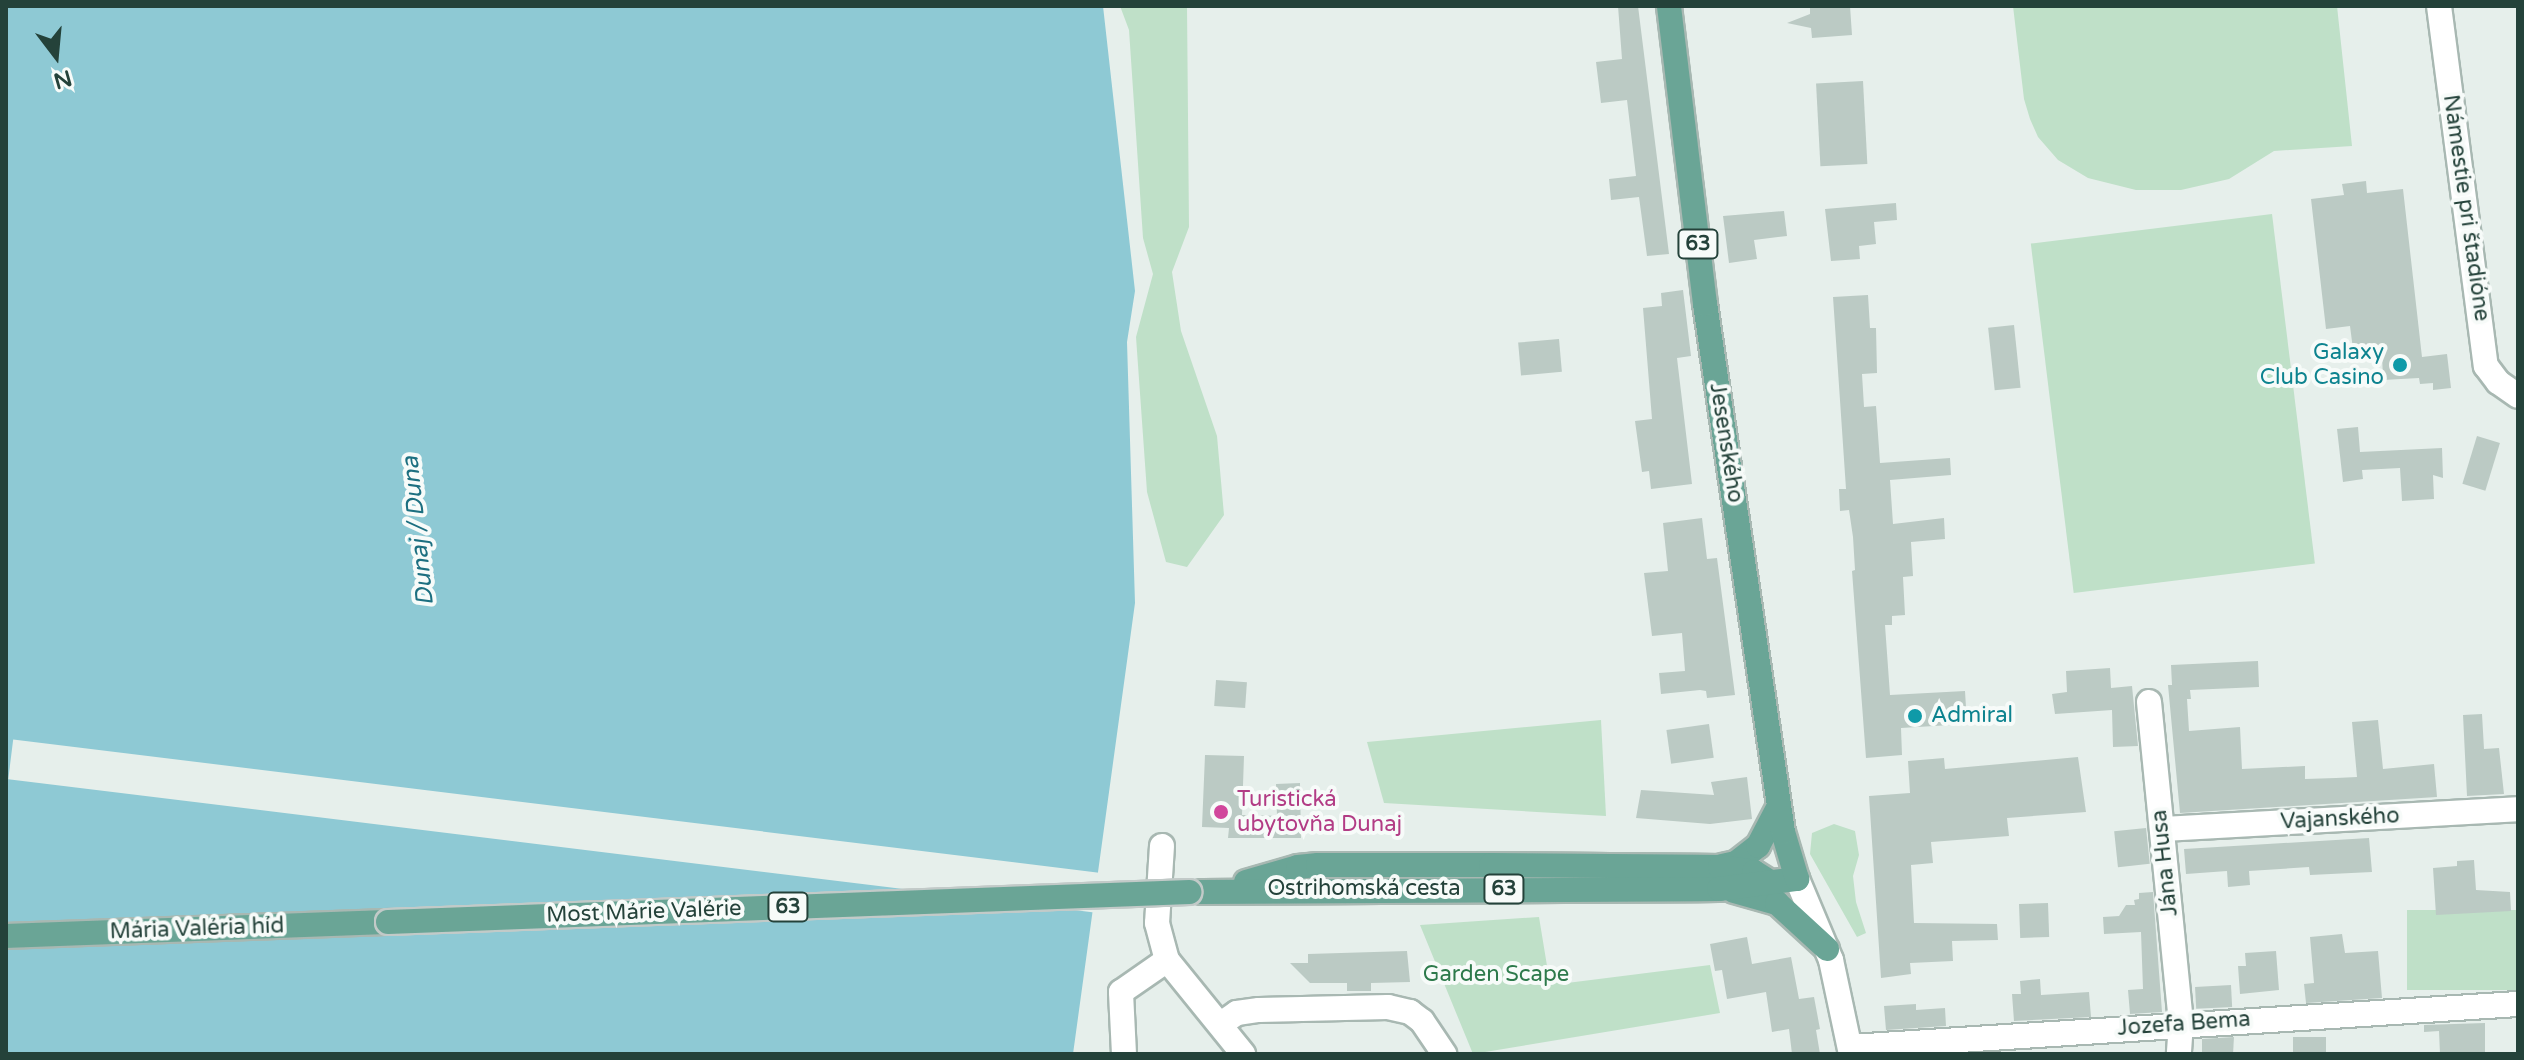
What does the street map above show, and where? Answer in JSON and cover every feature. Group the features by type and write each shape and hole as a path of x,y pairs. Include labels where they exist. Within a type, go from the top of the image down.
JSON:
{"main road":[{"name":"Jesenského","path":"1669,6 1705,304 1779,805 1797,879"},
{"path":"1779,805 1758,846 1720,878 1777,903 1827,949"},
{"name":"63","path":"1720,878 1797,879"},
{"name":"Ostrihomská cesta","path":"1195,892 1720,878"},
{"name":"Most Márie Valérie","path":"388,922 1195,892"},
{"name":"Mária Valéria híd","path":"6,936 388,922"}],"street":[{"name":"Námestie pri štadióne","path":"2439,6 2486,366 2498,382 2518,396"},
{"name":"Jána Husa","path":"2149,702 2181,1023 2179,1054"},
{"name":"Vajanského","path":"2162,829 2518,809"},
{"path":"1162,846 1157,923 1167,960 1243,1054"},
{"path":"1797,879 1827,949 1851,1051"},
{"path":"1124,1054 1121,992 1167,960"},
{"name":"Jozefa Bema","path":"1851,1051 2181,1023 2518,1004"},
{"path":"1221,1024 1237,1013 1259,1010 1388,1007 1410,1012 1422,1021 1444,1054"}],"green space":[{"path":"1120,6 1187,6 1189,227 1172,272 1181,331 1217,436 1224,515 1187,567 1166,562 1147,492 1136,337 1153,274 1143,238 1129,30"},
{"path":"2013,6 2337,6 2352,146 2274,151 2229,179 2181,190 2136,190 2088,178 2058,160 2038,137 2030,119 2024,99"},
{"path":"2272,214 2315,563 2074,593 2031,244"},
{"path":"1601,720 1606,816 1384,803 1367,742"},
{"path":"1834,824 1855,831 1859,855 1853,876 1856,902 1866,933 1857,937 1810,854 1812,833"},
{"path":"2407,910 2518,910 2518,990 2407,990"},
{"name":"Garden Scape","path":"1539,917 1549,978 1567,983 1710,965 1720,1013 1473,1054 1420,925"}],"water":[{"name":"Dunaj / Duna","path":"6,6 1103,6 1135,291 1127,342 1135,603 1073,1054 6,1054"}],"pier":[{"path":"13,739 1101,873 1096,913 8,779"}],"building":[{"path":"1618,6 1638,6 1669,254 1647,256 1639,197 1611,200 1609,179 1636,176 1627,100 1601,103 1596,62 1622,59"},
{"path":"1810,6 1850,6 1852,35 1812,38 1811,28 1787,23 1810,14"},
{"path":"1863,81 1867,164 1820,166 1816,83"},
{"path":"2366,181 2367,193 2403,189 2422,357 2447,354 2451,388 2433,390 2433,383 2420,384 2419,378 2383,380 2382,354 2354,357 2350,326 2326,329 2311,199 2344,195 2342,184"},
{"path":"1896,203 1897,220 1874,222 1876,244 1859,246 1860,259 1831,261 1825,209"},
{"path":"1784,211 1787,236 1754,240 1757,259 1729,263 1723,216"},
{"path":"1683,290 1691,356 1677,358 1692,484 1651,489 1649,471 1642,472 1635,421 1652,419 1643,308 1662,306 1661,293"},
{"path":"1868,295 1870,328 1876,328 1877,373 1862,374 1864,407 1876,406 1880,463 1950,458 1951,475 1890,480 1893,524 1944,518 1945,539 1911,542 1913,576 1903,577 1905,615 1892,616 1892,625 1885,625 1890,695 1965,691 1967,724 1901,728 1902,755 1866,758 1852,571 1855,570 1853,537 1849,510 1840,511 1839,489 1846,489 1833,297"},
{"path":"2014,325 2021,388 1995,390 1988,328"},
{"path":"1559,339 1562,372 1521,375 1518,343"},
{"path":"2358,427 2360,452 2442,448 2443,478 2433,475 2434,499 2402,501 2400,468 2362,470 2363,479 2343,482 2337,429"},
{"path":"2477,436 2500,443 2485,491 2462,484"},
{"path":"1702,518 1707,559 1717,558 1735,695 1707,698 1706,691 1700,690 1661,694 1659,673 1685,671 1682,633 1652,636 1644,573 1668,571 1663,523"},
{"path":"2258,661 2259,687 2190,690 2191,699 2187,699 2189,731 2240,727 2242,769 2305,766 2305,779 2357,777 2352,722 2378,720 2383,769 2434,764 2437,797 2180,813 2168,685 2172,685 2171,665"},
{"path":"2110,668 2111,688 2132,686 2138,746 2113,747 2112,710 2055,714 2052,694 2067,692 2066,671"},
{"path":"1216,680 1247,682 1245,708 1214,706"},
{"path":"2482,714 2484,749 2499,748 2504,794 2467,796 2463,715"},
{"path":"1709,724 1714,758 1671,764 1666,730"},
{"path":"1205,755 1244,756 1242,815 1277,816 1276,784 1300,783 1301,838 1228,838 1229,828 1202,827"},
{"path":"2078,757 2086,812 2007,818 2009,836 1931,842 1933,863 1911,865 1914,923 1997,924 1998,940 1952,941 1953,961 1910,963 1911,974 1881,978 1869,796 1910,793 1908,761 1944,758 1945,769"},
{"path":"1747,777 1752,819 1710,824 1636,818 1641,790 1714,795 1711,782"},
{"path":"2146,828 2150,864 2118,867 2114,831"},
{"path":"2369,838 2372,872 2310,875 2309,867 2249,871 2250,885 2228,887 2227,871 2186,874 2184,849"},
{"path":"2474,860 2476,890 2510,892 2511,911 2436,915 2433,868 2457,866 2457,861"},
{"path":"2153,892 2162,1012 2130,1014 2128,990 2143,989 2141,932 2104,934 2103,917 2119,916 2126,905 2135,905 2134,900 2139,899 2139,893"},
{"path":"2048,903 2049,937 2020,938 2019,904"},
{"path":"2342,934 2345,953 2378,951 2382,998 2306,1003 2304,984 2314,983 2310,937"},
{"path":"1747,937 1752,964 1791,957 1799,999 1814,997 1820,1029 1816,1030 1820,1054 1792,1054 1789,1029 1772,1032 1766,992 1727,999 1722,970 1715,971 1710,944"},
{"path":"1407,951 1410,982 1371,983 1371,991 1347,991 1347,983 1310,983 1290,963 1308,963 1308,954"},
{"path":"2276,951 2279,990 2240,994 2238,966 2246,966 2245,953"},
{"path":"2040,979 2041,995 2089,992 2091,1017 2014,1021 2012,994 2021,994 2020,981"},
{"path":"2231,985 2232,1007 2196,1009 2195,987"},
{"path":"1916,1004 1916,1010 1945,1008 1946,1026 1886,1030 1884,1006"},
{"path":"2485,1023 2485,1054 2440,1054 2439,1031 2424,1032 2424,1025"},
{"path":"2234,1037 2233,1054 2202,1052 2202,1039"},
{"path":"2293,1037 2326,1037 2326,1054 2293,1054"}],"place":[{"name":"Galaxy Club Casino","path":"2400,365"},
{"name":"Admiral","path":"1915,716"},
{"name":"Turistická ubytovňa Dunaj","path":"1221,812"}]}
